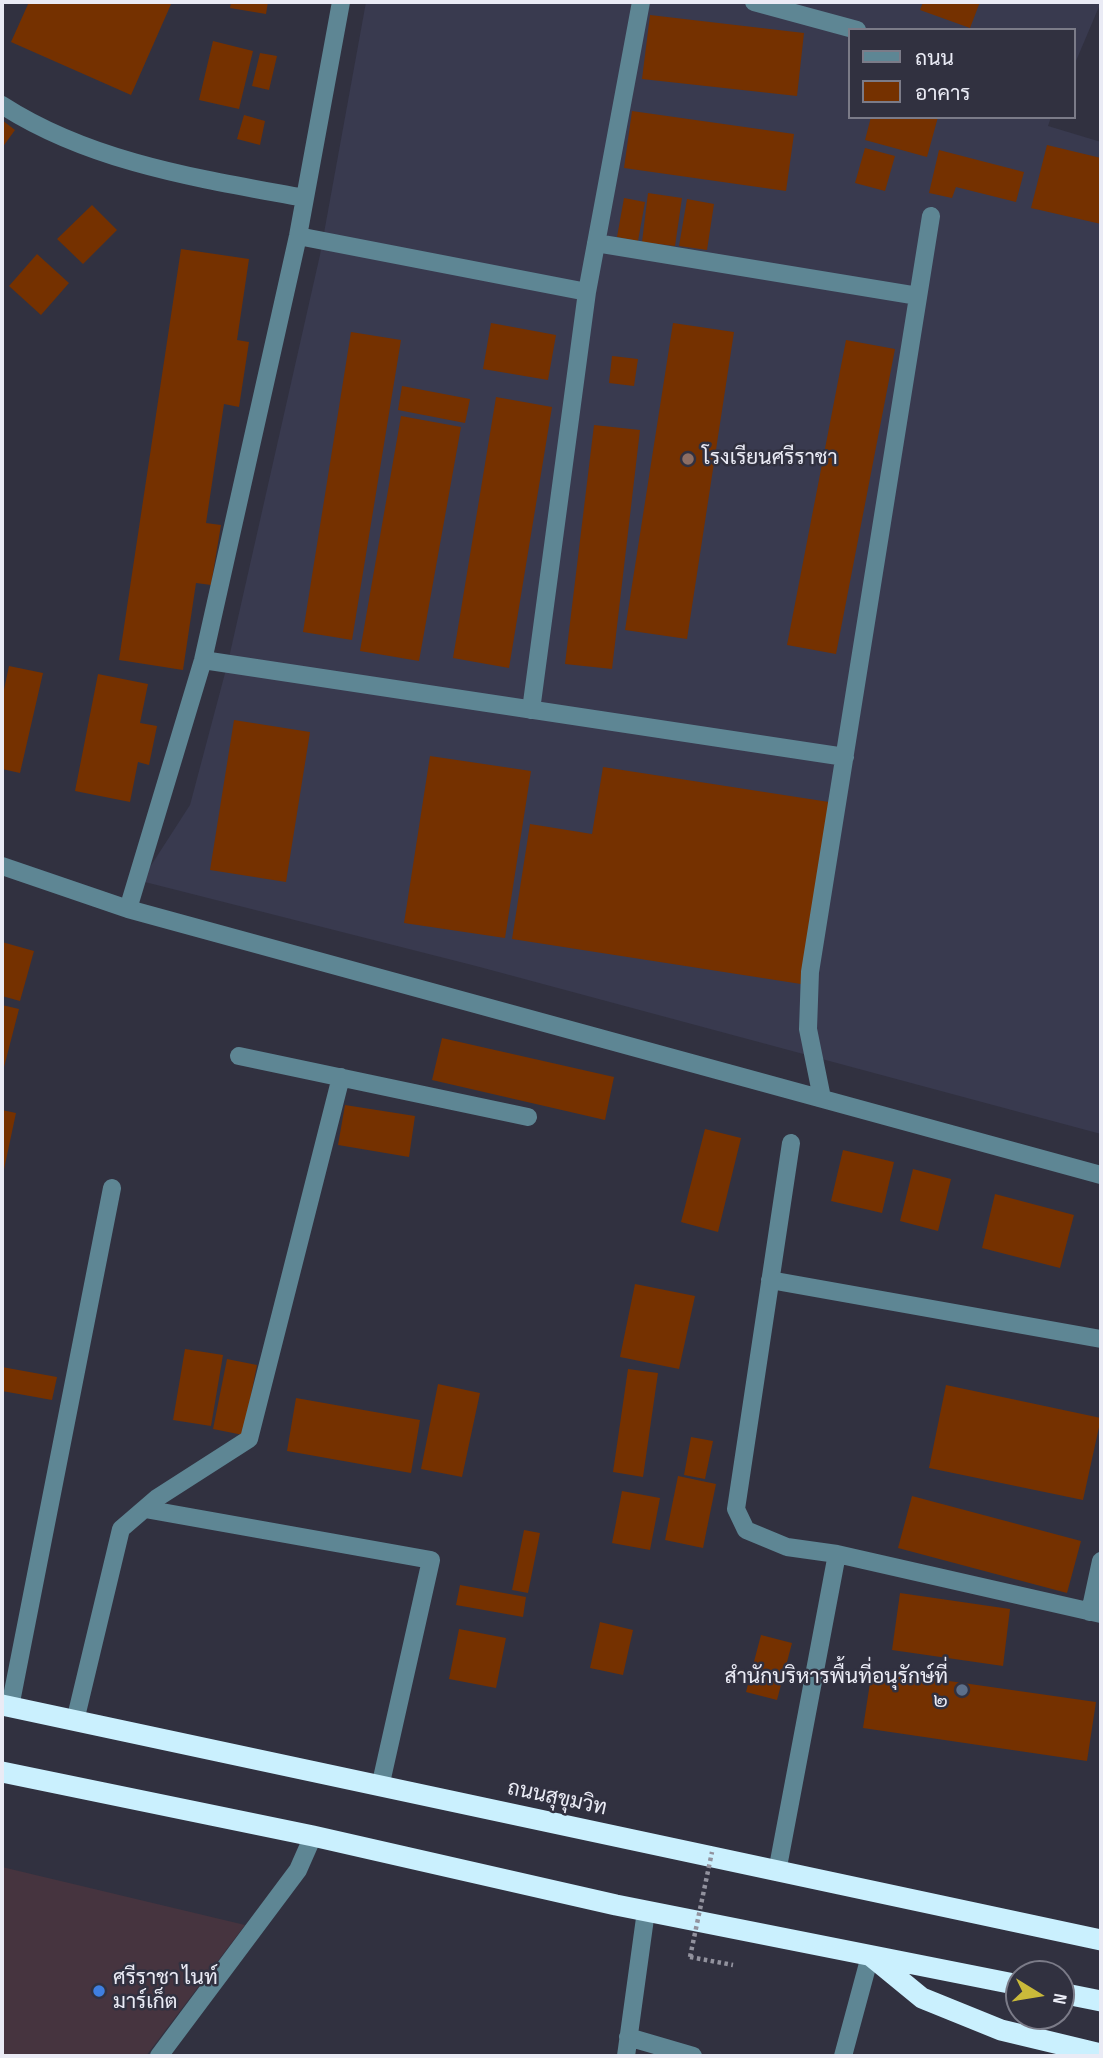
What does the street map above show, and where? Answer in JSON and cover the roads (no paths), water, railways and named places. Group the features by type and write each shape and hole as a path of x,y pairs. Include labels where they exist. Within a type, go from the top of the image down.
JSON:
{"highway":[{"name":"ถนนสุขุมวิท","path":"6,1706 1101,1940"},
{"path":"2,1772 313,1836 646,1911 1005,1982"},
{"path":"870,1956 922,1998 1001,2030 1101,2054"},
{"path":"1075,1996 1101,2001"}],"street":[{"path":"128,909 203,660 298,236 341,2"},
{"path":"531,710 587,292 641,2"},
{"path":"754,2 850,28"},
{"path":"2,105 27,121 124,158 175,174 304,198"},
{"path":"822,1098 808,1029 810,972 931,216"},
{"path":"298,236 587,292"},
{"path":"596,243 918,296"},
{"path":"203,660 845,757"},
{"path":"2,866 128,909 445,998 1101,1175"},
{"path":"239,1056 528,1117"},
{"path":"75,1721 121,1529 157,1498 249,1439 341,1077"},
{"path":"791,1143 736,1509 746,1530 787,1546 837,1554 1095,1613 1101,1561"},
{"path":"6,1706 112,1188"},
{"path":"770,1280 1101,1339"},
{"path":"145,1509 431,1560 380,1787"},
{"path":"777,1872 837,1554"},
{"path":"159,2056 298,1870 313,1836"},
{"path":"626,2056 646,1911"},
{"path":"843,2056 870,1956"},
{"path":"628,2037 693,2056"}],"place":[{"name":"โรงเรียนศรีราชา","path":"688,459"},
{"name":"สำนักบริหารพื้นที่อนุรักษ์ที่ ๒","path":"962,1690"},
{"name":"ศรีราชา ไนท์ มาร์เก็ต","path":"99,1991"}]}
